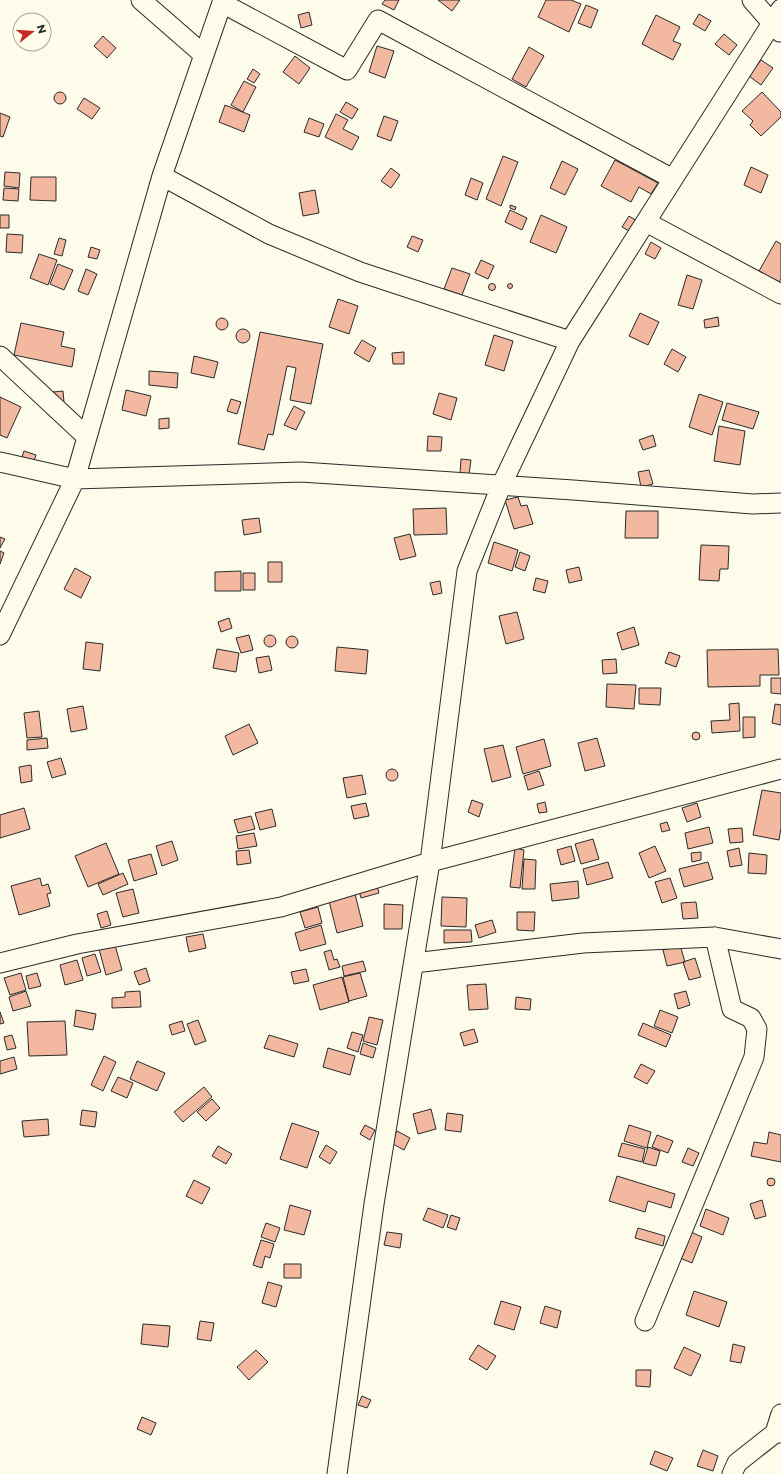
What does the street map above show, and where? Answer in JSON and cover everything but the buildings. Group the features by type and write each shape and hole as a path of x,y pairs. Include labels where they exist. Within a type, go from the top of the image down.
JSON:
{"street":[{"path":"141,0 204,55"},
{"path":"338,1474 374,1204 430,862 467,570 501,486 570,341 673,179 778,22 752,0"},
{"path":"0,635 75,479 162,176 223,1 347,70 378,20 673,179"},
{"path":"162,176 269,234 360,272 570,341"},
{"path":"646,222 781,294"},
{"path":"0,356 87,437"},
{"path":"0,462 75,479 301,472 752,504 781,503"},
{"path":"0,963 77,944 281,907 430,862 781,769"},
{"path":"414,963 583,943 715,937 781,948"},
{"path":"644,1321 754,1057 757,1029 751,1018 732,1009 715,937"},
{"path":"732,1474 737,1462 778,1433 781,1414"}]}
